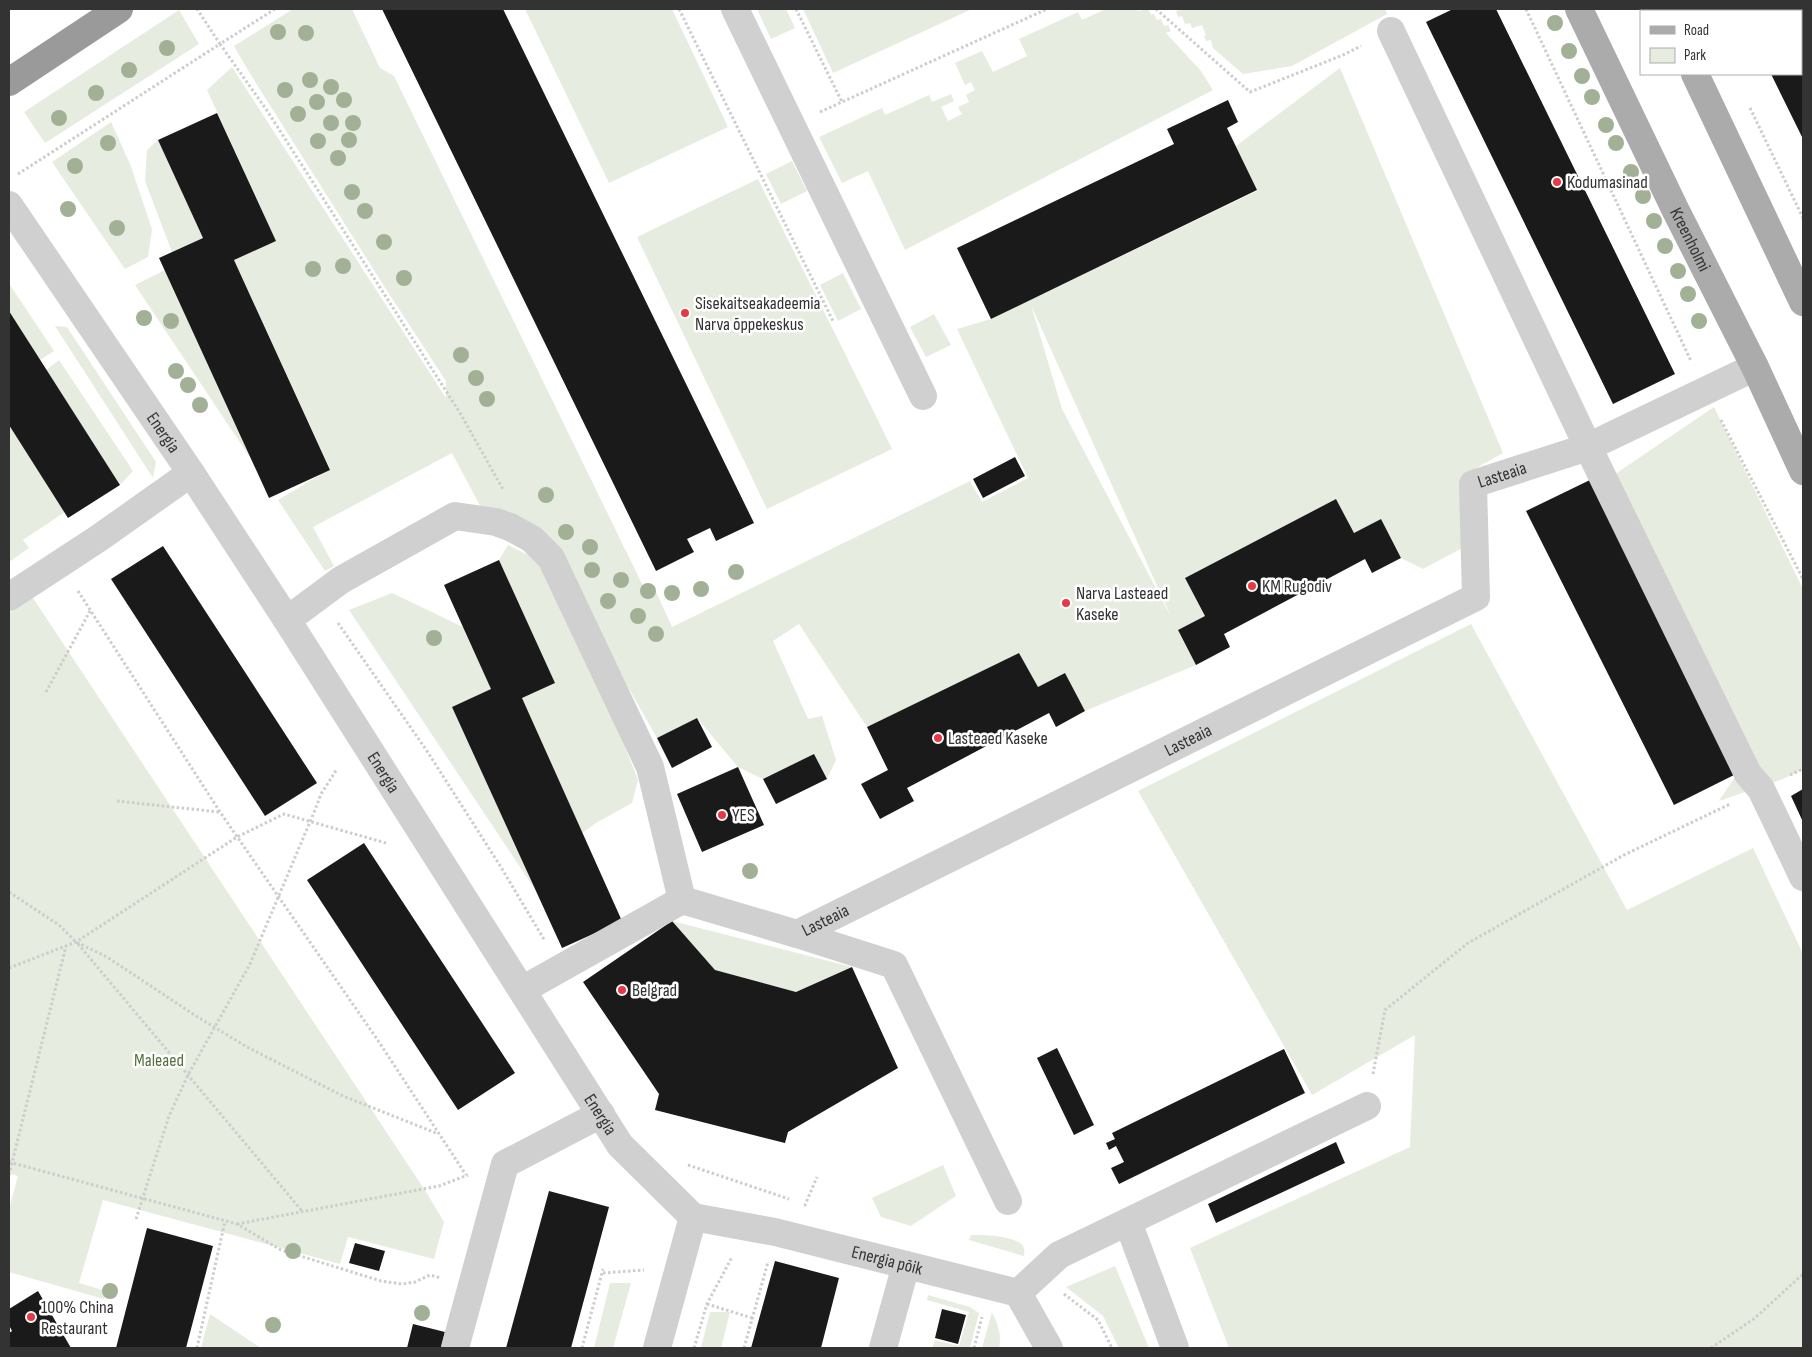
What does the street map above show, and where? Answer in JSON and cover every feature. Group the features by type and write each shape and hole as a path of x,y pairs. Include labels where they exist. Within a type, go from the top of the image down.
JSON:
{"highway":[{"path":"9,82 119,9"}],"main road":[{"name":"Kreenholmi","path":"1579,9 1675,209 1755,367 1803,471"},
{"path":"1695,75 1803,302"}],"street":[{"path":"735,9 923,396"},
{"path":"1391,31 1588,447 1748,774 1761,789 1803,877"},
{"name":"Energia","path":"9,205 287,620 620,1145 693,1217"},
{"name":"Lasteaia","path":"682,900 797,934 1476,597 1473,484 1588,447 1755,367"},
{"path":"9,597 190,473"},
{"path":"287,620 342,580 455,516 496,522 510,527 532,540 551,558 650,768 682,900 522,990"},
{"path":"797,934 894,965 1008,1201"},
{"path":"1040,1342 1018,1293 1060,1255 1367,1106"},
{"path":"455,1348 505,1164 601,1114"},
{"path":"657,1348 693,1217"},
{"name":"Energia põik","path":"693,1217 775,1232 1018,1293"},
{"path":"1128,1222 1175,1348"},
{"path":"883,1348 906,1265"}],"path":[{"path":"197,9 268,112 381,289 460,413 506,494"},
{"path":"16,175 275,9"},
{"path":"679,9 833,321"},
{"path":"796,9 842,102"},
{"path":"792,124 1047,9"},
{"path":"1156,9 1250,92 1343,55 1391,31"},
{"path":"1526,9 1690,360 1708,389 1714,407 1803,579"},
{"path":"1746,99 1803,218"},
{"path":"60,563 220,812 379,1042 466,1175"},
{"path":"319,596 428,751 561,968"},
{"path":"46,692 90,610"},
{"path":"136,1219 144,1199 169,1116 188,1075 250,964 321,794 337,769"},
{"path":"1367,1106 1385,1010 1468,943 1624,855 1803,769"},
{"path":"117,801 220,812"},
{"path":"9,968 76,942 237,837 284,814 386,843"},
{"path":"9,892 59,925 76,942 302,1211"},
{"path":"76,942 107,957 215,1028 287,1069 343,1096 437,1133"},
{"path":"9,1175 10,1163 66,946"},
{"path":"10,1163 236,1224 281,1250 382,1281 402,1284 415,1282 430,1275 472,1286"},
{"path":"812,1190 817,1177"},
{"path":"197,1348 225,1221"},
{"path":"694,1348 707,1304 731,1258 740,1253"},
{"path":"744,1348 770,1254"},
{"path":"582,1348 603,1268"},
{"path":"602,1274 645,1270"},
{"path":"1711,1348 1754,1318 1803,1274"},
{"path":"707,1304 752,1318"}],"green space":[{"path":"293,9 352,9 380,68 394,76 644,588 653,585 672,627 970,481 982,502 1028,478 957,329 991,319 1257,191 1236,146 1340,68 1503,453 1462,476 1466,546 1423,569 1401,558 1381,519 1354,533 1336,499 1185,578 1205,616 1178,630 1196,665 1085,711 1065,673 1038,687 1019,653 867,727 799,624 773,641 808,719 822,716 836,760 827,779 814,754 763,779 738,767 697,718 657,738 608,652 561,552 486,517 452,453 313,527 334,566 325,571 278,500 330,469 234,260 276,241 207,90 232,67 446,398 446,381 384,286 234,46","holes":["1031,305 1172,619 1062,409"]},
{"path":"525,9 672,9 728,127 609,183"},
{"path":"757,9 786,9 795,28 771,39"},
{"path":"803,9 972,9 833,73"},
{"path":"1106,9 1136,9 1138,11 1148,9 1157,20 1161,19 1164,26 1168,25 1171,31 1166,33 1201,71 1213,90 905,250 868,171 842,183 819,137 882,108 885,115 929,95 932,102 951,94 954,101 941,107 948,121 962,114 958,107 969,102 966,95 975,90 971,82 965,85 955,63 982,51 993,72 1027,56 1019,39 1078,12 1082,20"},
{"path":"1180,9 1385,9 1387,14 1292,66 1243,74 1213,48 1211,40 1206,41 1202,25 1192,28 1190,23 1185,24 1182,16 1178,17 1176,11"},
{"path":"179,10 199,44 45,143 24,112"},
{"path":"111,122 130,164 152,229 148,257 125,269 52,162"},
{"path":"158,140 203,238 172,252 145,181 147,150"},
{"path":"792,161 807,191 781,204 766,174"},
{"path":"758,179 892,449 767,509 637,237"},
{"path":"165,270 253,462 135,285"},
{"path":"843,273 861,309 838,321 820,285"},
{"path":"10,285 54,351 40,360 9,311"},
{"path":"934,314 951,345 926,357 910,327"},
{"path":"55,326 67,327 156,462 153,478"},
{"path":"59,360 133,471 120,485 46,370"},
{"path":"1714,407 1803,589 1803,769 1783,779 1719,801 1739,771 1596,487"},
{"path":"9,425 65,512 23,540 29,548 9,562"},
{"path":"508,545 536,559 612,714 638,780 632,803 582,833 522,698 555,683 499,560"},
{"path":"392,593 463,627 491,689 452,707 536,891 349,610"},
{"name":"Maleaed","path":"33,598 428,1195 444,1222 434,1259 348,1237 340,1264 103,1200 79,1283 106,1291 104,1299 9,1272 9,1209 18,1176 9,1173 9,613"},
{"path":"1471,624 1627,910 1753,848 1803,954 1803,1348 1229,1348 1190,1248 1410,1147 1415,1035 1312,1095 1138,791"},
{"path":"672,921 852,967 796,992 715,970"},
{"path":"943,1165 956,1196 911,1226 881,1217 872,1198"},
{"path":"971,1235 1015,1240 1024,1248 1024,1256 969,1240"},
{"path":"1115,1266 1149,1348 1119,1348 1103,1316 1066,1287"},
{"path":"610,1283 631,1283 613,1348 594,1348"},
{"path":"928,1295 970,1307 979,1313 970,1348 932,1348 935,1340 959,1346 969,1312 927,1300"},
{"path":"710,1312 730,1312 721,1348 701,1348"},
{"path":"992,1312 999,1330 999,1348 982,1348"},
{"path":"210,1314 261,1348 201,1348"}],"building":[{"path":"382,9 503,9 754,523 716,541 710,528 687,539 694,552 656,571"},
{"path":"1453,9 1496,9 1675,374 1613,404 1426,22"},
{"path":"1803,9 1803,139 1771,75 1802,75 1802,10 1740,10"},
{"path":"1228,100 1238,122 1227,128 1257,190 991,319 957,248 1174,144 1167,129"},
{"path":"217,113 276,241 234,260 330,470 269,498 159,258 203,238 158,140"},
{"path":"9,311 120,485 68,518 9,425"},
{"path":"1015,457 1025,476 983,498 973,479"},
{"path":"1592,479 1740,772 1674,805 1526,511"},
{"name":"KM Rugodiv","path":"1336,499 1354,533 1381,519 1401,558 1372,573 1365,559 1224,634 1230,647 1196,665 1178,630 1205,616 1185,578"},
{"path":"163,546 317,783 265,816 111,579"},
{"path":"499,560 555,683 522,698 622,921 562,948 452,707 491,689 444,585"},
{"name":"Lasteaed Kaseke","path":"1019,653 1038,687 1065,673 1085,711 1056,727 1049,713 907,788 914,801 880,819 861,784 888,770 867,727"},
{"path":"697,718 712,747 672,768 657,738"},
{"path":"814,754 827,779 776,804 763,779"},
{"path":"738,767 764,825 702,852 677,794"},
{"path":"1803,789 1803,822 1791,796"},
{"path":"364,843 515,1073 458,1110 307,880"},
{"path":"672,921 715,970 796,992 852,967 898,1068 788,1132 785,1143 655,1110 659,1094 583,982"},
{"path":"1057,1048 1094,1125 1074,1135 1037,1058"},
{"path":"1284,1049 1305,1093 1119,1184 1111,1168 1124,1162 1116,1146 1109,1150 1106,1143 1115,1139 1112,1133"},
{"path":"1336,1142 1345,1163 1216,1223 1208,1204"},
{"path":"549,1191 609,1207 571,1348 506,1348"},
{"path":"147,1228 213,1246 186,1348 116,1348"},
{"path":"355,1243 385,1251 379,1271 349,1263"},
{"path":"775,1261 839,1278 821,1348 751,1348"},
{"name":"100% China Restaurant","path":"38,1291 71,1348 9,1348 9,1333 12,1331 9,1325 9,1309"},
{"path":"942,1309 966,1315 958,1344 935,1338"},
{"path":"413,1324 445,1332 441,1348 407,1348"}],"place":[{"name":"Kodumasinad","path":"1557,182"},
{"name":"Sisekaitseakadeemia Narva õppekeskus","path":"685,313"},
{"name":"KM Rugodiv","path":"1252,586"},
{"name":"Narva Lasteaed Kaseke","path":"1066,603"},
{"name":"Lasteaed Kaseke","path":"938,738"},
{"name":"YES","path":"722,815"},
{"name":"Belgrad","path":"622,990"},
{"name":"100% China Restaurant","path":"31,1317"}]}
